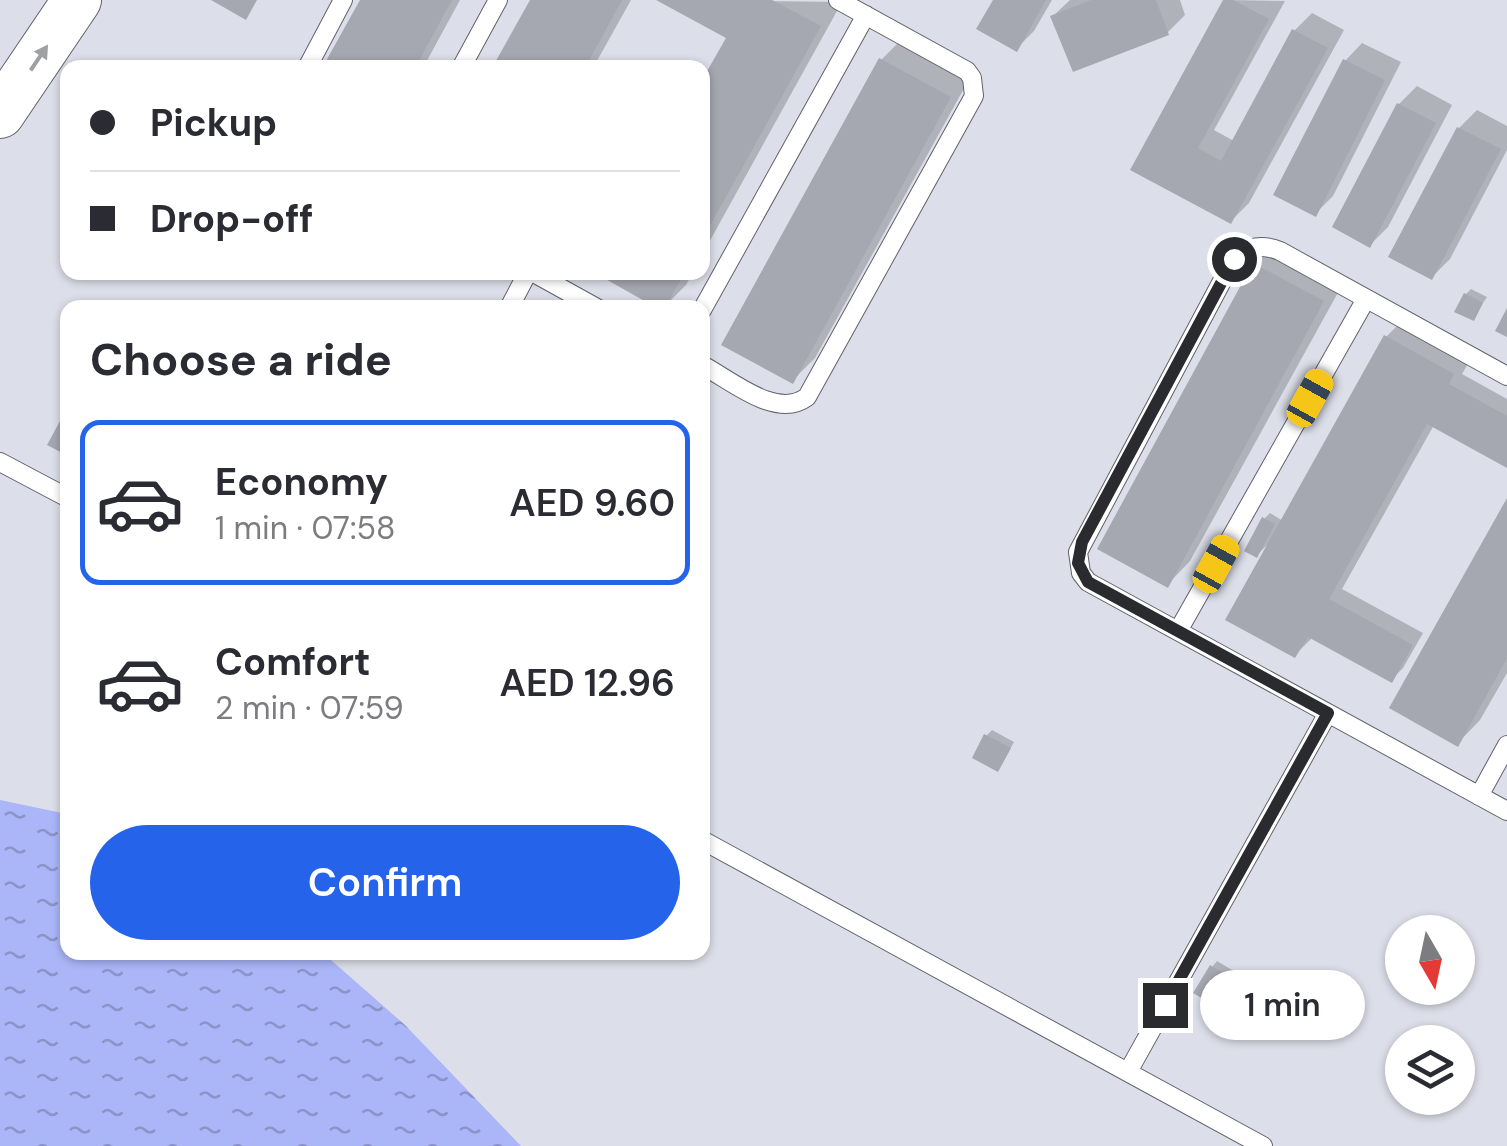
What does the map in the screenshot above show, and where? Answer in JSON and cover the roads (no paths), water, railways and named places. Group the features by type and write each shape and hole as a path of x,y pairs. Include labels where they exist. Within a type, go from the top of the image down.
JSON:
{"main road":[{"path":"0,114 77,0"}],"lane":[{"path":"311,60 344,0"},
{"path":"465,60 498,0"},
{"path":"710,369 775,404 792,405 807,397 974,96 967,71 838,0"},
{"path":"708,300 866,15"},
{"path":"1507,376 1270,247 1250,247 1229,268 1078,552 1081,573 1088,582 1507,811"},
{"path":"545,280 582,300"},
{"path":"1178,631 1366,299"},
{"path":"0,462 60,494"},
{"path":"1129,1070 1328,713"},
{"path":"1480,796 1507,745"},
{"path":"710,844 1263,1146"}],"water":[{"path":"0,800 60,813 60,960 331,960 405,1025 521,1146 0,1146"}]}
